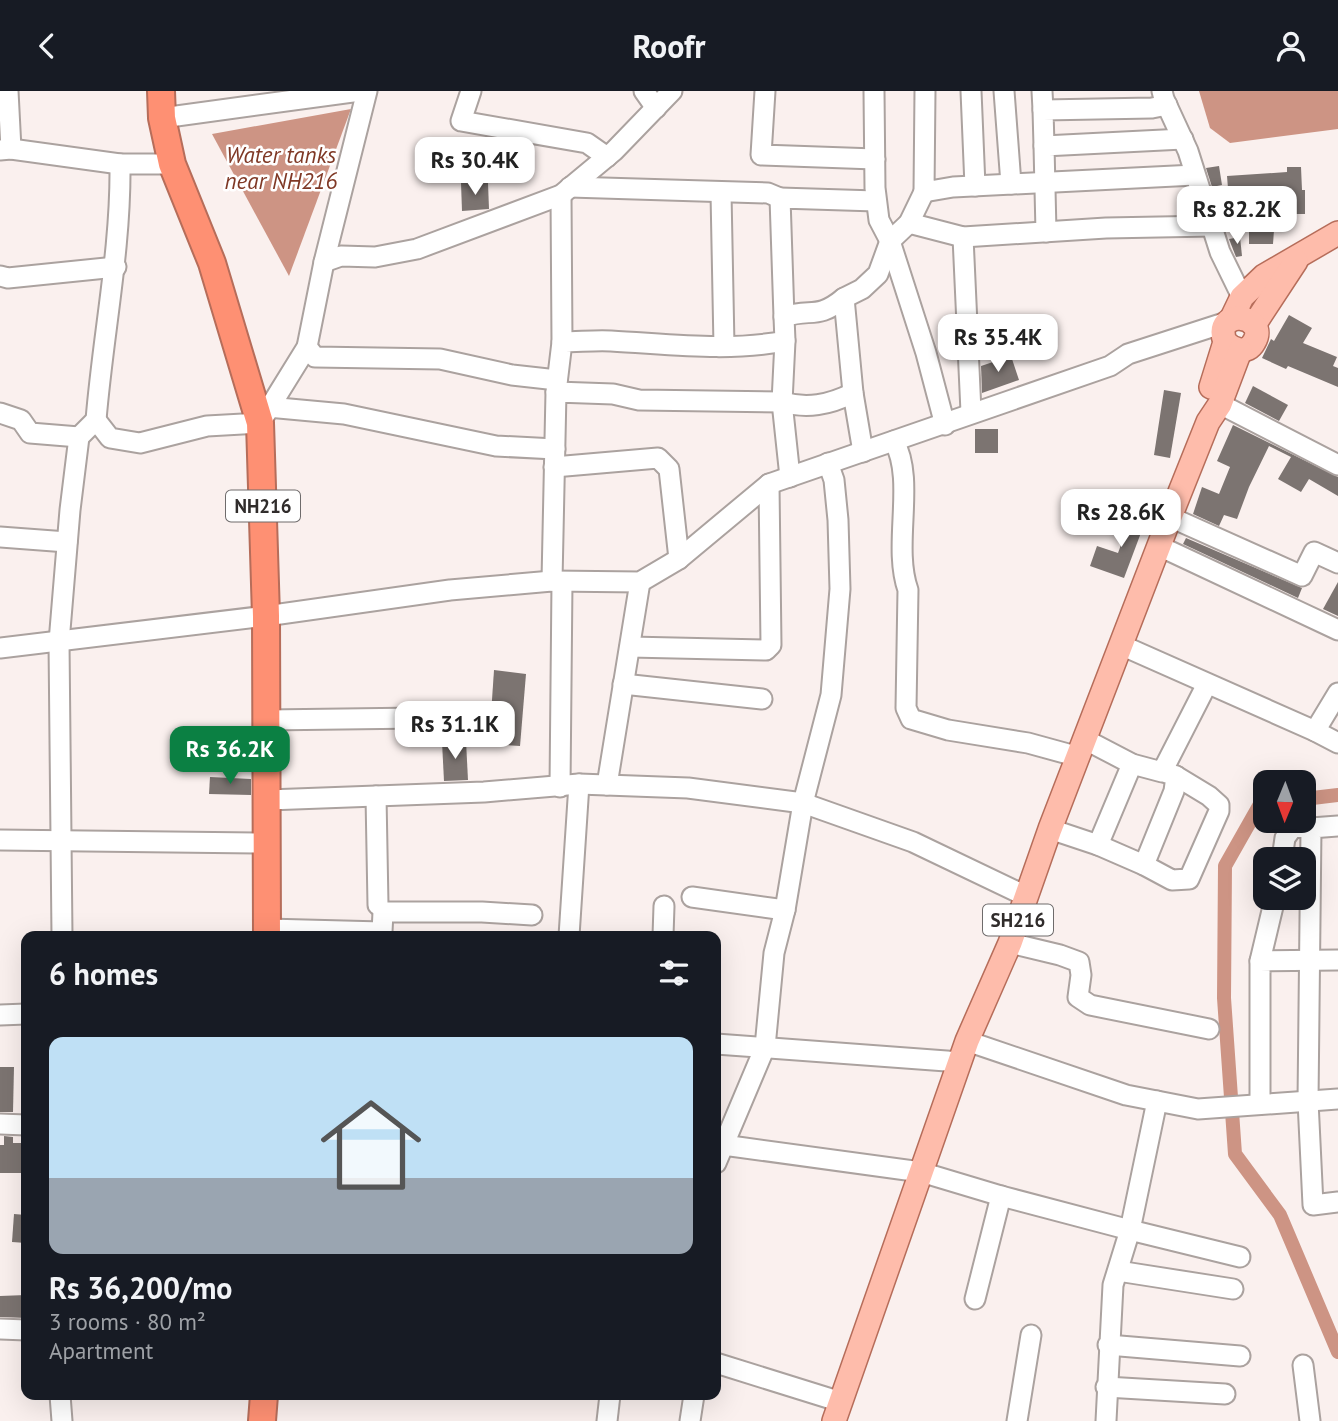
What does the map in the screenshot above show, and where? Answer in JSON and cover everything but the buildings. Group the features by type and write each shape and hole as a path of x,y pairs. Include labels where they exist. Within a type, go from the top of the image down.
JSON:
{"highway":[{"name":"NH216","path":"161,91 162,118 172,165 212,263 264,415 268,720 267,931"},
{"path":"262,1421 264,1400"}],"main road":[{"path":"1299,255 1254,325 1254,342 1248,348 1229,334 1242,297 1264,276 1299,255 1338,233"},
{"name":"SH216","path":"838,1412 964,1052 1010,943 1170,517 1214,413 1210,389 1229,334"}],"street":[{"path":"8,91 5,149 120,164 172,165"},
{"path":"162,118 360,91"},
{"path":"264,415 307,347 324,262 368,91"},
{"path":"471,91 461,121 587,143 607,157"},
{"path":"643,91 656,108"},
{"path":"324,262 341,256 375,257 417,249 566,191 607,157 672,91"},
{"path":"765,91 761,155 874,159"},
{"path":"874,91 874,159 879,220 890,241 926,353 945,425"},
{"path":"784,317 830,310 844,297 862,289 878,274 890,241 909,223 924,192 925,91"},
{"path":"971,91 975,186"},
{"path":"1004,91 1011,184"},
{"path":"1046,232 1042,100 1152,108 1164,98 1183,139 1220,252 1242,297"},
{"path":"1044,146 1183,139"},
{"path":"62,931 59,642 79,437 96,420 100,372 116,267 120,164"},
{"path":"924,192 975,186 1195,175"},
{"path":"566,191 768,193 780,198 876,201"},
{"path":"566,191 562,342 556,386 554,458 557,581 569,785 569,931"},
{"path":"721,193 724,346"},
{"path":"780,198 785,341 782,402 790,477"},
{"path":"909,223 963,237 1212,226"},
{"path":"963,237 971,412"},
{"path":"0,276 8,278 116,267"},
{"path":"844,297 853,393 863,452"},
{"path":"0,648 266,617 424,593 557,581 639,582 680,559 769,484 1110,366 1128,367 1229,334"},
{"path":"562,342 607,340 757,347 785,341"},
{"path":"307,347 315,357 440,359 556,386 639,400 782,402 799,407 833,403 853,393"},
{"path":"0,413 21,420 30,433 79,437"},
{"path":"1214,413 1338,465"},
{"path":"96,420 110,438 140,443 264,415 344,414 554,458 658,458 669,469 680,559"},
{"path":"894,441 902,471 902,572 908,590 906,708 911,719 948,730 1028,743 1082,748 1169,774 1219,804 1219,811 1189,879 1172,880 1098,845 1051,829"},
{"path":"721,1144 765,1047 774,953 785,910 803,803 831,695 840,589 838,520 834,480 828,463"},
{"path":"630,647 766,650 771,645 769,484"},
{"path":"1170,517 1302,576 1314,552 1338,563"},
{"path":"0,537 67,542"},
{"path":"1159,546 1338,630"},
{"path":"607,785 639,582"},
{"path":"1121,645 1338,743"},
{"path":"624,684 762,699"},
{"path":"1144,865 1174,791 1169,774 1207,684"},
{"path":"1315,731 1338,693"},
{"path":"268,720 419,718"},
{"path":"1098,845 1132,764"},
{"path":"268,800 484,792 569,785 688,788 803,803 913,842 1026,896"},
{"path":"376,796 378,905"},
{"path":"1316,828 1338,826"},
{"path":"1311,833 1308,1101 1313,1205 1338,1202"},
{"path":"0,840 267,843"},
{"path":"692,897 785,910"},
{"path":"663,931 664,906"},
{"path":"1260,1104 1261,961 1272,910"},
{"path":"382,931 383,912 532,915"},
{"path":"1010,943 1079,962 1081,975 1078,997 1090,1005 1209,1029"},
{"path":"1261,961 1338,960"},
{"path":"0,1015 21,1014"},
{"path":"721,1044 964,1052 1126,1095 1198,1109 1338,1099"},
{"path":"1105,1421 1113,1285 1130,1230 1157,1101"},
{"path":"0,1124 21,1125"},
{"path":"721,1151 863,1162 921,1172 1001,1196 1240,1257"},
{"path":"975,1299 1001,1196"},
{"path":"1118,1271 1233,1289"},
{"path":"0,1329 21,1330"},
{"path":"1017,1421 1031,1335"},
{"path":"1108,1345 1240,1356"},
{"path":"721,1365 838,1412"},
{"path":"1303,1365 1310,1421"},
{"path":"1106,1387 1225,1394"},
{"path":"60,1400 62,1421"},
{"path":"607,1421 609,1400"},
{"path":"690,1421 693,1400"}],"water":[{"path":"1199,91 1338,91 1338,129 1230,143 1210,128"},
{"name":"Water tanks near NH216","path":"351,109 289,276 212,134"}],"waterway":[{"path":"1316,798 1338,795"},
{"path":"1253,817 1225,866 1224,998 1235,1154 1280,1215 1338,1352"}]}
